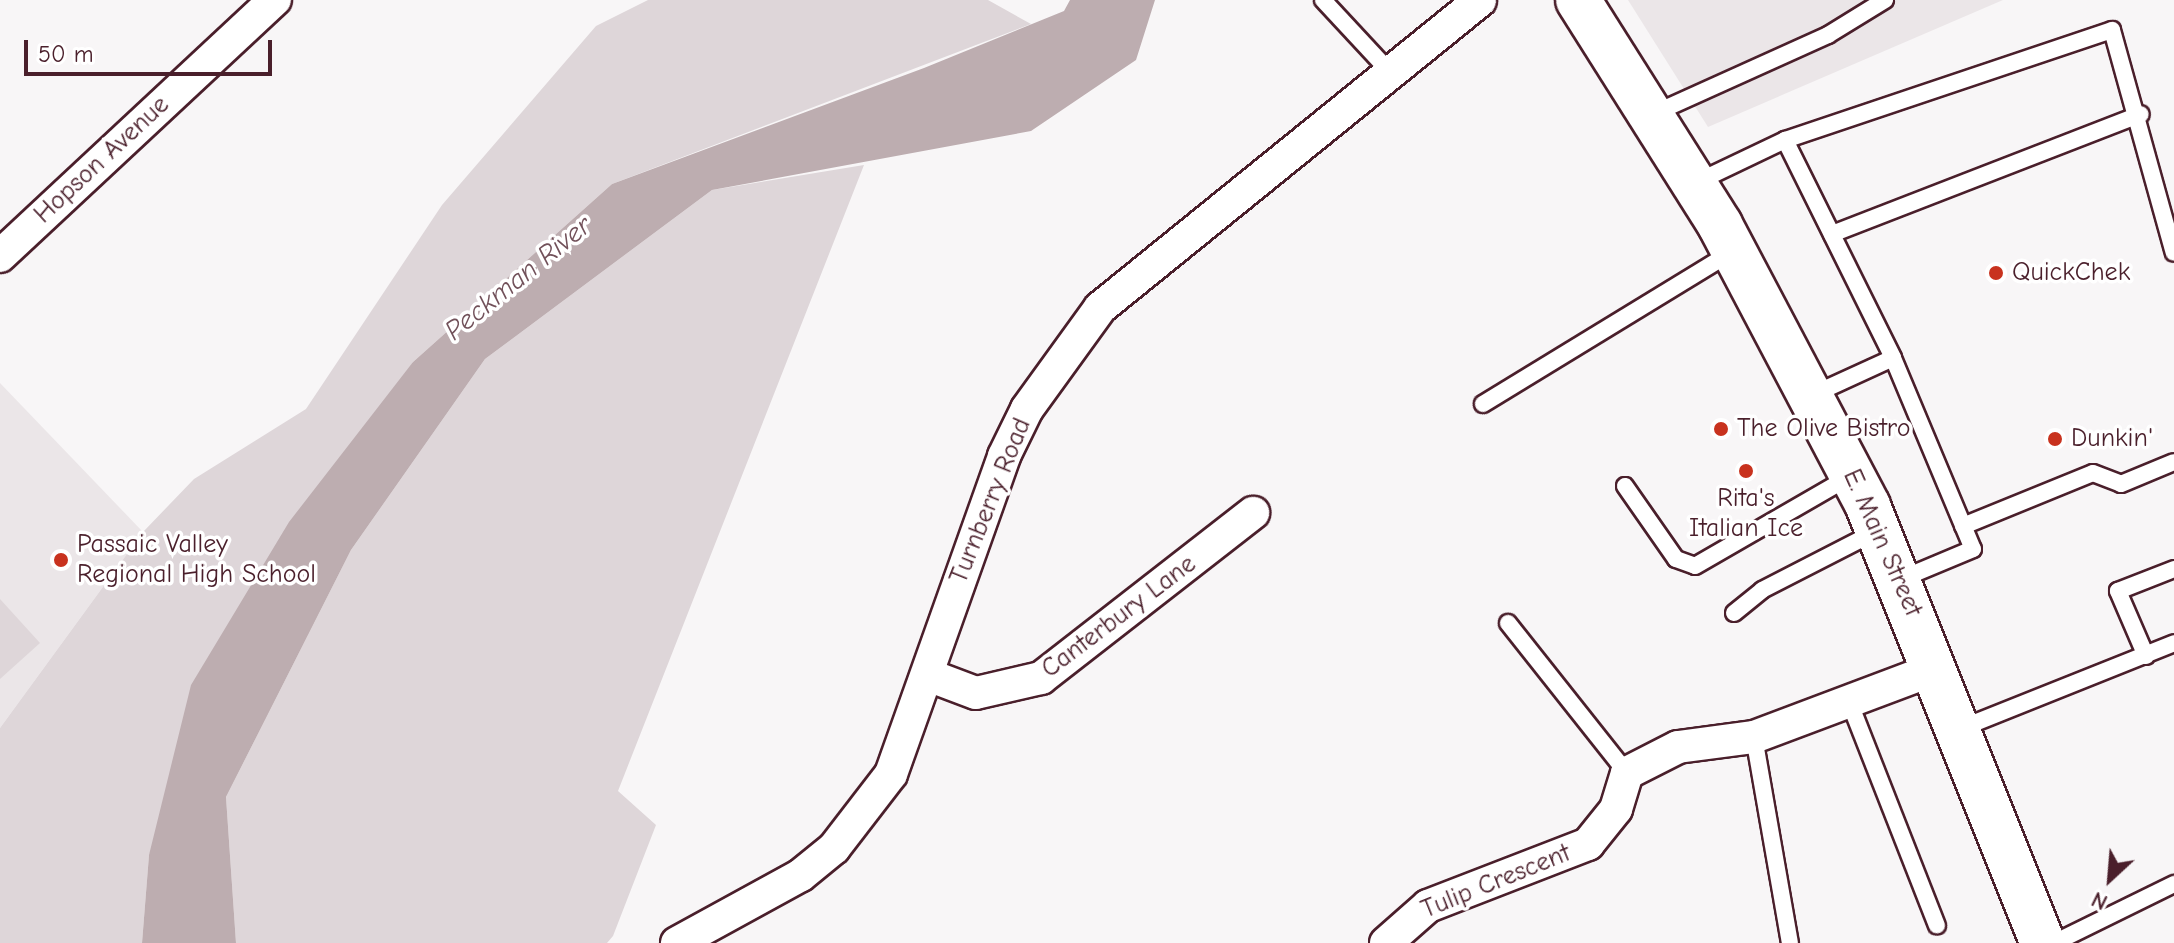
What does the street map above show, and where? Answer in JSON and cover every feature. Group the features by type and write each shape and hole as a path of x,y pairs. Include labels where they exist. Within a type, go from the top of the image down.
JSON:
{"main road":[{"name":"E. Main Street","path":"1578,0 1695,183 1853,475 1938,668 2043,943"}],"street":[{"name":"Hopson Avenue","path":"0,256 275,0"},
{"name":"Turnberry Road","path":"677,943 801,875 834,848 891,774 1004,456 1062,356 1136,277 1480,0"},
{"name":"Canterbury Lane","path":"928,675 976,693 1041,678 1253,513"},
{"path":"1627,773 1678,747 1754,737 1938,668"},
{"name":"Tulip Crescent","path":"1386,943 1428,906 1588,844 1616,809 1627,773"}],"lane":[{"path":"1323,0 1390,72"},
{"path":"1653,114 1828,35 1885,0"},
{"path":"1695,183 1785,140 2112,30 2141,114 2174,253"},
{"path":"1832,234 2141,114"},
{"path":"1785,140 1893,358 1973,549 1899,580"},
{"path":"1483,404 1733,251"},
{"path":"1810,397 1893,358"},
{"path":"1963,526 2093,473 2121,484 2174,462"},
{"path":"1625,486 1676,559 1695,566 1853,475"},
{"path":"1734,613 1762,590 1879,530"},
{"path":"2146,656 2118,591 2174,569"},
{"path":"1508,623 1627,773"},
{"path":"1962,728 2174,643"},
{"path":"1849,701 1937,925"},
{"path":"1754,737 1790,943"},
{"path":"2054,943 2174,884"}],"shaded area":[{"path":"648,0 988,0 1031,24 612,184 413,362 149,855 142,943 0,943 0,728 143,532 194,479 306,409 442,205 596,26"},
{"path":"1628,0 2003,0 1708,127"},
{"path":"864,165 618,791 656,825 613,936 607,943 236,943 226,797 351,550 485,359 712,190"},
{"name":"Passaic Valley Regional High School","path":"0,383 143,532 0,728"},
{"path":"0,599 40,643 0,679"}],"water":[{"name":"Peckman River","path":"1070,0 1155,0 1136,60 1031,131 712,190 485,359 351,550 226,797 236,943 142,943 149,855 191,685 289,522 413,362 612,184 924,68 1064,11"}],"place":[{"name":"QuickChek","path":"1996,273"},
{"name":"The Olive Bistro","path":"1721,429"},
{"name":"Dunkin'","path":"2055,439"},
{"name":"Rita's Italian Ice","path":"1746,471"},
{"name":"Passaic Valley Regional High School","path":"61,560"}]}
